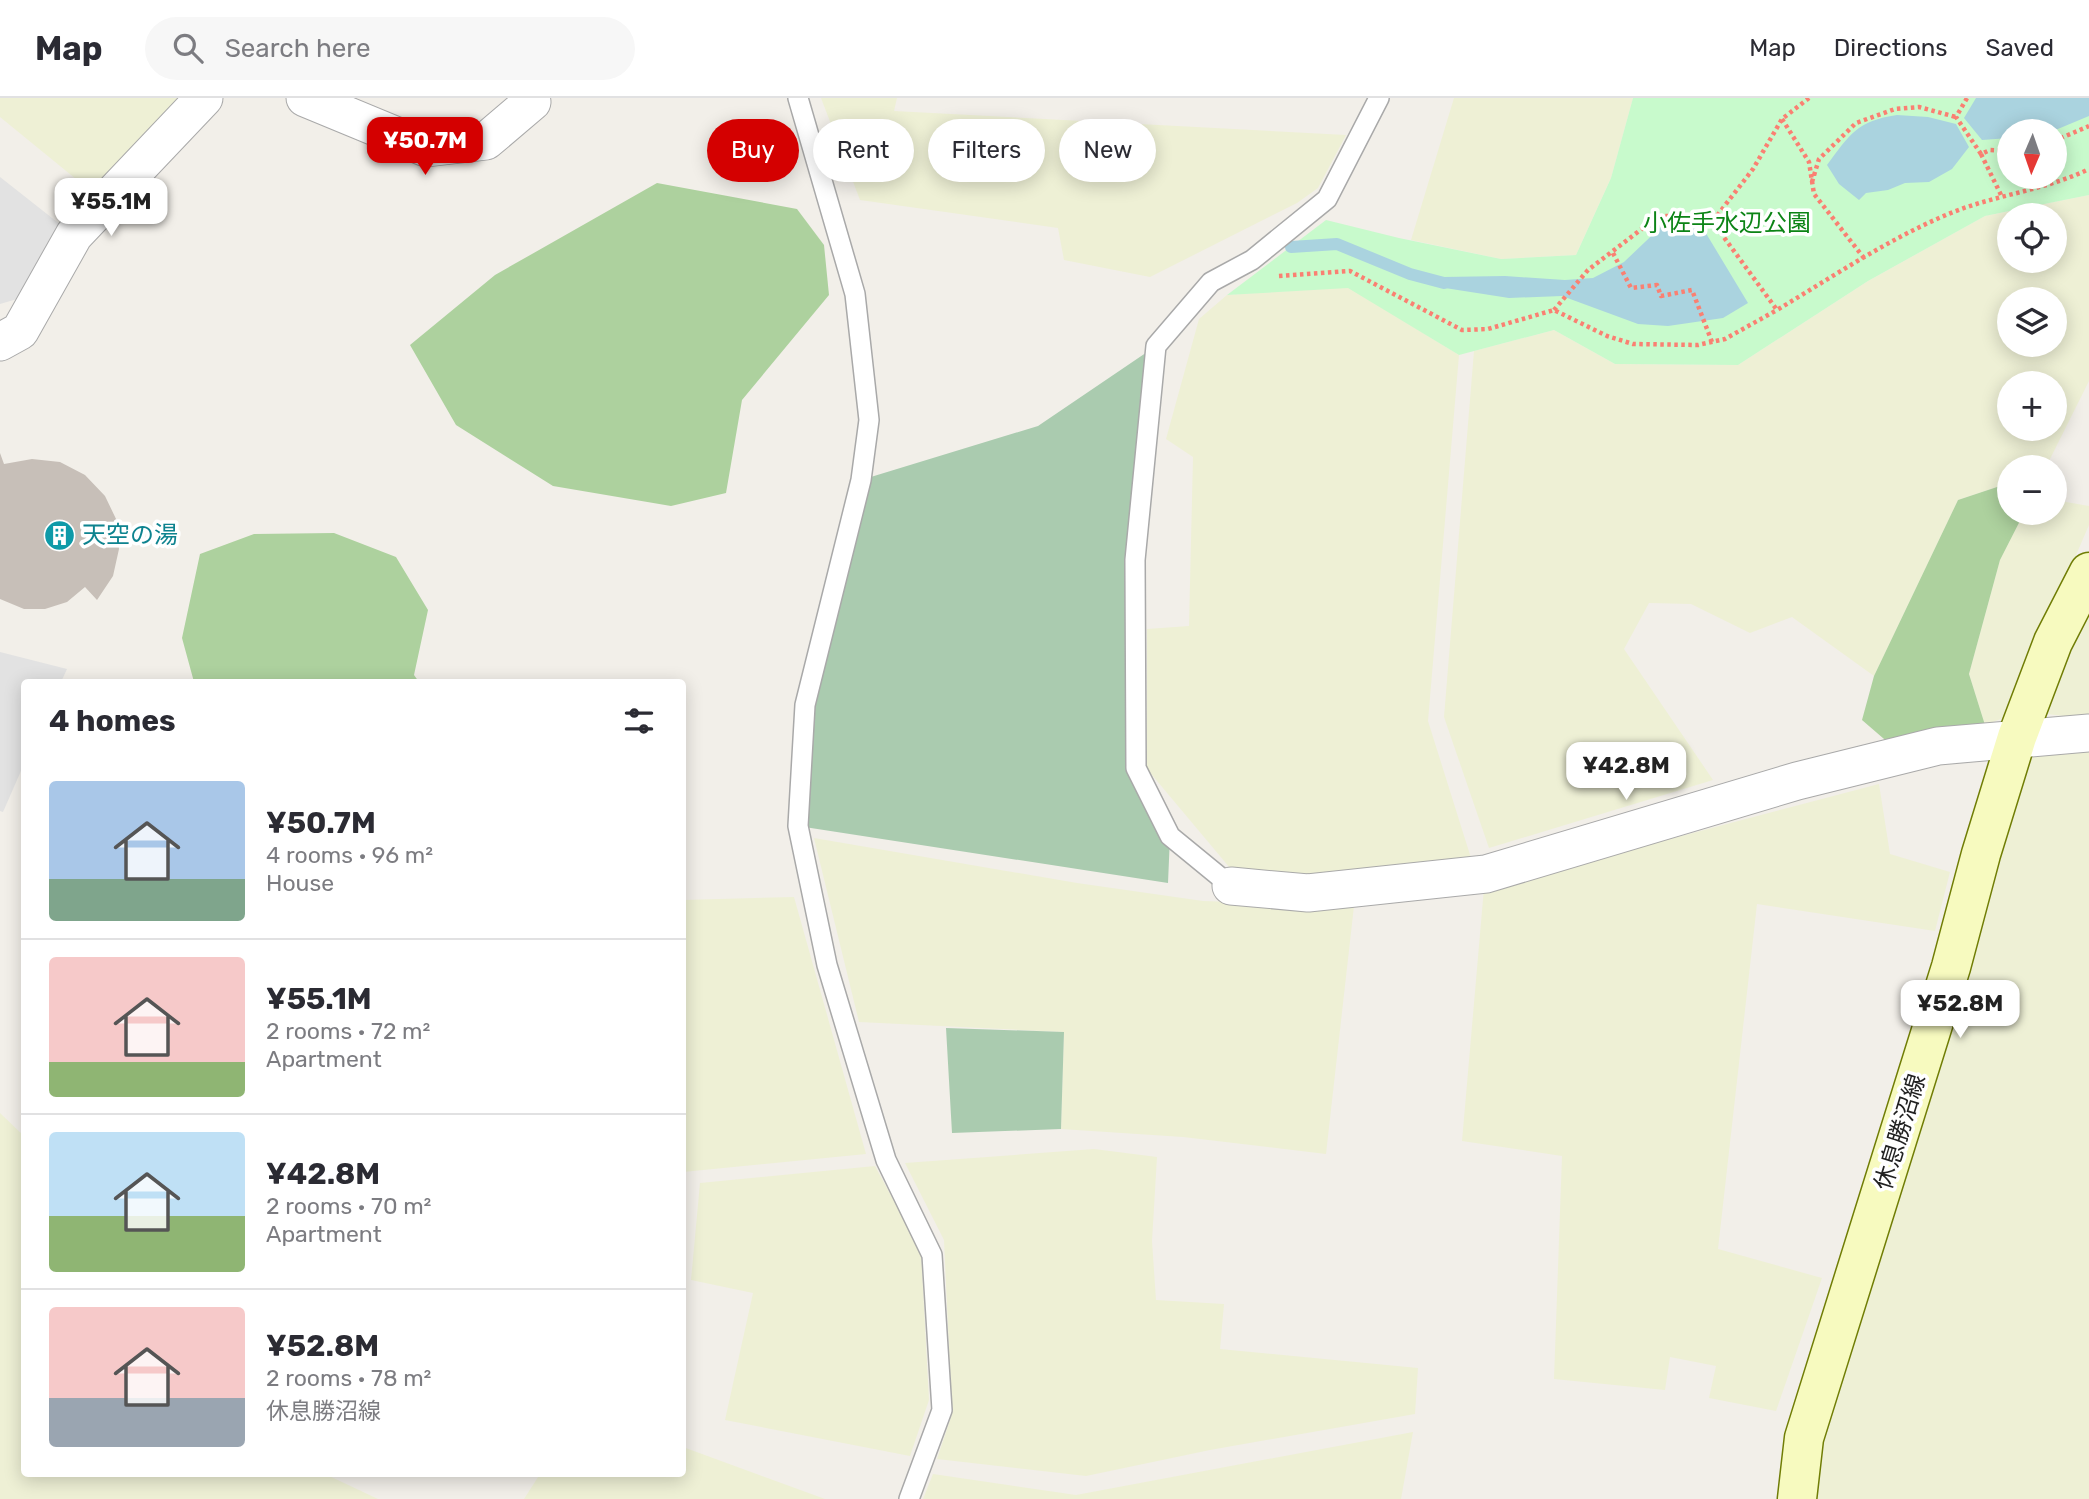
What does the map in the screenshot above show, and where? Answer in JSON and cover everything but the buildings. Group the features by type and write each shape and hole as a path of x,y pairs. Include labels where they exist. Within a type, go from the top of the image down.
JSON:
{"main road":[{"name":"休息勝沼線","path":"1797,1499 1804,1438 1951,967 1981,854 2017,737 2053,642 2089,572"}],"street":[{"path":"0,342 20,331 74,235 204,98"},
{"path":"305,98 426,148 486,141 533,100"},
{"path":"1231,886 1308,893 1486,874 1797,781 1938,746 2017,737 2089,733"}],"lane":[{"path":"798,98 855,294 869,420 862,480 805,705 798,826 827,965 886,1160 932,1255 942,1410 909,1499"},
{"path":"1231,886 1170,836 1136,768 1135,559 1157,346 1211,282 1252,260 1327,199 1379,98"}],"path":[{"path":"1716,217 1753,169 1782,119 1809,98"},
{"path":"1956,117 1967,98"},
{"path":"1812,182 1819,159 1856,122 1895,109 1919,107 1956,117 1981,154 2002,197"},
{"path":"1782,119 1809,162 1814,194 1864,258"},
{"path":"2067,135 2089,126"},
{"path":"1981,154 1997,150"},
{"path":"1554,310 1607,336 1633,344 1698,345 1712,342 1748,328 1864,258 1947,214 2062,183 2089,169"},
{"path":"1273,277 1350,271 1462,330 1488,329 1554,310 1588,270 1643,228 1665,216 1716,217"},
{"path":"1716,217 1723,236 1777,310"},
{"path":"1613,253 1631,288 1657,285 1661,296 1692,290 1712,342"}],"green space":[{"path":"0,98 183,98 98,197 0,117"},
{"path":"821,98 897,98 894,111 1045,119 928,119 928,182 1045,182 1045,119 1059,120 1059,182 1156,182 1156,125 1346,135 1318,188 1297,203 1150,277 1064,260 1058,228 860,200 853,182 914,182 914,119 829,119"},
{"path":"1454,98 1633,98 1611,178 1576,255 1501,259 1411,240"},
{"name":"小佐手水辺公園","path":"1633,98 2089,98 2089,195 2049,203 1997,203 1997,214 1985,216 1868,281 1738,365 1615,364 1554,330 1459,355 1348,288 1227,295 1326,220 1501,259 1576,255 1611,178"},
{"path":"657,183 797,209 824,245 829,295 742,400 726,493 671,506 553,486 456,425 410,345 495,275"},
{"path":"2089,195 2089,381 2067,425 2067,371 1997,371 1997,441 2059,441 2052,455 1997,455 1997,487 1958,500 1874,676 1792,617 1750,633 1691,604 1649,603 1624,649 1713,780 1489,848 1444,717 1474,351 1554,330 1615,364 1738,365 1868,281 1985,216 1997,214 1997,273 2067,273 2067,203 2049,203"},
{"path":"1348,287 1459,355 1428,721 1471,858 1324,883 1230,868 1147,769 1147,629 1189,626 1193,457 1166,439 1199,319 1227,295"},
{"path":"1156,346 1149,436 1136,768 1170,836 1168,883 798,826 805,705 861,480 1038,426"},
{"path":"1997,487 1997,525 2018,525 2000,560 1969,674 1985,725 1891,745 1862,720 1874,676 1958,500"},
{"path":"2067,502 2089,506 2089,525 2006,717 1985,725 1969,674 2000,560 2018,525 2067,525"},
{"path":"334,533 396,557 428,610 414,675 417,679 193,679 182,638 200,554 254,534"},
{"path":"2089,616 2089,719 2047,714 2067,659"},
{"path":"2089,749 2089,1499 1817,1499 1823,1440 2032,750"},
{"path":"1879,784 1890,854 1950,872 1935,931 1757,904 1718,1249 1822,1278 1776,1411 1709,1398 1716,1366 1670,1357 1665,1390 1554,1379 1562,1156 1462,1141 1484,888"},
{"path":"814,838 1077,883 1203,901 1354,906 1326,1154 1183,1137 1061,1129 1064,1032 859,1022"},
{"path":"794,897 866,1154 686,1172 686,900"},
{"path":"946,1028 1064,1032 1061,1129 952,1133"},
{"path":"0,1113 21,1133 21,1477 331,1477 378,1499 0,1499"},
{"path":"1094,1149 1157,1157 1152,1241 1156,1300 1224,1304 1220,1349 1418,1368 1415,1414 1210,1450 1086,1476 937,1459 952,1414 944,1240 905,1163"},
{"path":"875,1166 921,1251 929,1400 910,1456 725,1420 753,1293 691,1280 700,1183"},
{"path":"1413,1432 1401,1499 923,1499 933,1474 1076,1495"},
{"path":"686,1448 825,1499 524,1499 538,1477 686,1477"}],"shaded area":[{"path":"0,177 66,229 24,297 0,304"},
{"path":"0,652 67,669 62,679 21,679 21,771 3,812 0,811"}],"water":[{"path":"1976,98 2089,98 2089,116 2067,125 2067,119 1997,119 1997,139 1982,140 1964,118"},
{"path":"1897,115 1928,117 1956,124 1969,147 1952,169 1929,182 1905,183 1888,190 1866,193 1859,200 1839,184 1827,165 1849,137 1863,125"},
{"path":"1666,222 1701,225 1748,303 1723,318 1668,326 1638,324 1562,296 1509,298 1445,288 1443,277 1505,276 1565,280 1593,278 1624,262"}],"waterway":[{"path":"1291,247 1337,244 1410,274 1444,283"}],"place":[{"name":"天空の湯","path":"59,535"}]}
